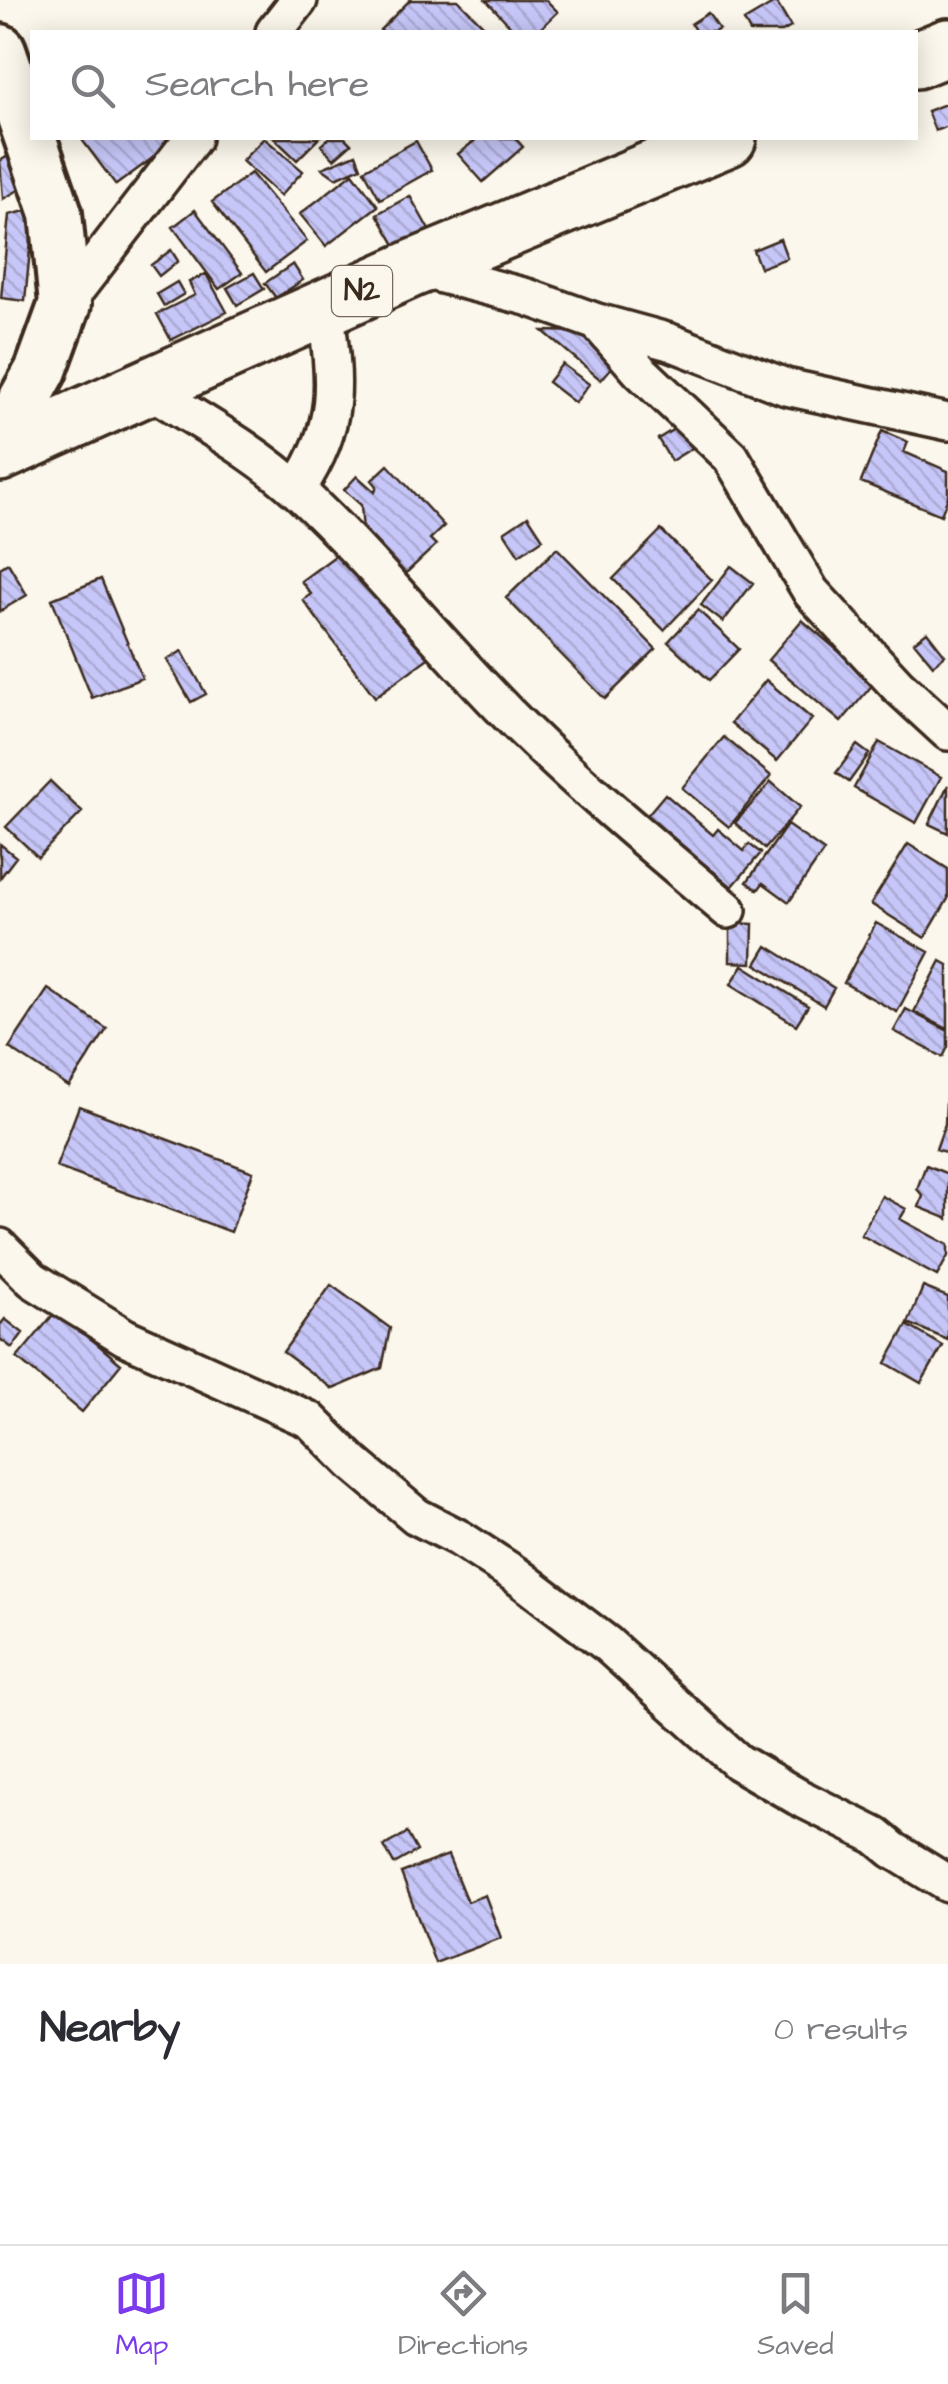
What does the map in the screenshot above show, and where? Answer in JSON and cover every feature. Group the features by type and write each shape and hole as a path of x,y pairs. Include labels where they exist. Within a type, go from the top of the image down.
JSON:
{"highway":[{"path":"918,59 948,46"},
{"name":"N2","path":"0,453 414,268 723,140"}],"street":[{"path":"276,30 300,0"},
{"path":"0,50 30,137"},
{"path":"31,140 56,213 65,304"},
{"path":"0,444 41,370 65,304 191,140"},
{"path":"414,268 527,297 670,342 786,386 948,422"},
{"path":"297,490 316,457 333,413 334,372 326,308"},
{"path":"597,322 640,371 730,456 811,592 898,686 948,732"},
{"path":"148,389 250,453 297,490 508,714 617,816 728,910"},
{"path":"0,1246 34,1280 126,1337 310,1420 353,1463 416,1516 516,1575 606,1644 738,1762 798,1798 876,1836 948,1884"}],"building":[{"path":"410,0 458,0 483,25 478,30 380,30"},
{"path":"486,0 546,0 558,12 539,30 514,30"},
{"path":"776,2 791,27 749,30 744,21"},
{"path":"708,13 719,29 695,30 691,24"},
{"path":"948,103 948,126 935,131 927,111"},
{"path":"84,140 177,140 116,185"},
{"path":"266,140 303,171 280,196 242,161"},
{"path":"276,140 317,140 297,160"},
{"path":"327,140 347,140 351,144 334,159 321,145"},
{"path":"476,140 517,140 523,147 483,182 458,154"},
{"path":"416,141 432,170 380,199 364,170"},
{"path":"23,147 41,177 3,199 0,161"},
{"path":"356,154 361,167 336,178 322,168"},
{"path":"251,173 307,241 266,272 212,202"},
{"path":"353,173 378,206 326,246 300,214"},
{"path":"410,196 429,230 397,248 377,214"},
{"path":"34,209 25,301 1,298 9,215"},
{"path":"195,210 242,273 219,289 173,227"},
{"path":"780,239 787,258 760,268 753,250"},
{"path":"171,250 178,261 159,276 151,265"},
{"path":"293,264 303,280 276,298 265,283"},
{"path":"254,273 264,289 237,305 227,288"},
{"path":"206,274 227,312 171,340 157,314 195,295 189,282"},
{"path":"177,282 184,294 164,306 157,294"},
{"path":"543,331 586,332 619,359 601,380"},
{"path":"562,364 589,384 575,403 548,382"},
{"path":"679,426 692,448 671,461 658,439"},
{"path":"882,431 908,442 904,452 948,471 948,497 941,515 861,482"},
{"path":"388,465 444,526 430,539 436,545 404,575 363,532 361,505 344,490 357,476 375,492 377,486 372,480"},
{"path":"528,516 543,539 519,555 504,532"},
{"path":"661,530 712,580 664,630 613,579"},
{"path":"350,545 431,656 375,697 303,600 311,594 301,581"},
{"path":"557,548 656,649 605,699 506,598"},
{"path":"8,563 27,595 0,611 0,568"},
{"path":"731,566 753,583 723,622 701,605"},
{"path":"101,579 142,678 92,698 52,599"},
{"path":"698,610 739,649 709,680 668,642"},
{"path":"802,620 875,682 841,722 768,660"},
{"path":"927,632 945,655 933,665 914,642"},
{"path":"182,651 206,694 191,702 167,660"},
{"path":"766,680 812,719 777,761 731,723"},
{"path":"724,737 771,776 729,827 682,788"},
{"path":"879,742 941,777 916,823 854,788"},
{"path":"857,745 869,754 849,782 836,773"},
{"path":"50,781 82,812 38,857 6,827"},
{"path":"771,782 800,807 765,849 735,823"},
{"path":"948,785 948,833 929,824"},
{"path":"665,794 713,835 718,829 744,851 749,844 761,853 732,887 713,871 705,880 639,825"},
{"path":"787,825 824,851 789,902 763,883 758,890 747,882"},
{"path":"0,844 16,857 0,878"},
{"path":"908,844 948,869 948,899 925,938 871,904"},
{"path":"730,923 753,924 752,963 730,962"},
{"path":"876,923 929,952 897,1012 844,983"},
{"path":"767,946 834,988 824,1006 756,964"},
{"path":"941,961 948,965 948,1029 914,1012"},
{"path":"743,965 808,1006 796,1025 731,984"},
{"path":"48,989 107,1029 69,1087 9,1048"},
{"path":"906,1009 948,1031 948,1047 943,1057 894,1031"},
{"path":"946,1102 948,1153 936,1149 945,1124"},
{"path":"79,1106 253,1172 231,1232 56,1167"},
{"path":"926,1165 948,1174 948,1219 919,1207 923,1196 917,1189"},
{"path":"882,1196 906,1209 900,1219 948,1245 948,1256 937,1276 861,1235"},
{"path":"331,1285 390,1328 382,1368 333,1389 283,1352"},
{"path":"923,1287 948,1297 948,1340 908,1323"},
{"path":"57,1310 121,1364 82,1412 17,1358"},
{"path":"5,1319 23,1333 12,1348 0,1339 0,1325"},
{"path":"907,1325 943,1346 921,1383 886,1363"},
{"path":"407,1833 417,1851 394,1864 384,1846"},
{"path":"448,1855 467,1902 485,1895 501,1938 435,1963 401,1873"}]}
